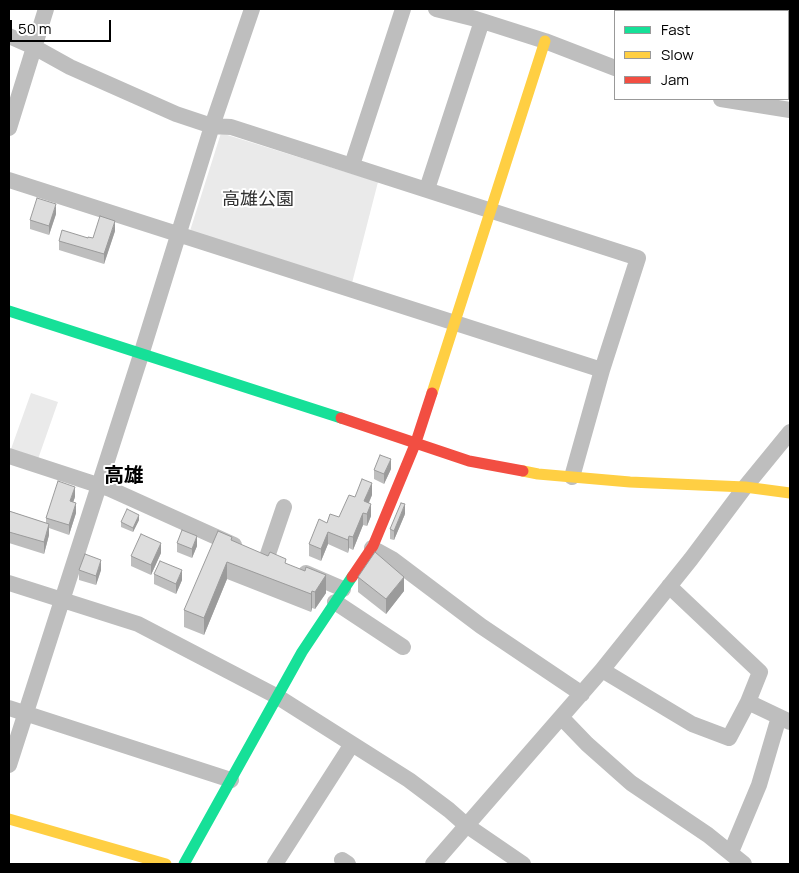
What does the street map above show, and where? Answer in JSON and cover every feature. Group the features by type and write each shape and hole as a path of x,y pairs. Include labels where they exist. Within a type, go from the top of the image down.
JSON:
{"street":[{"path":"9,128 46,9"},
{"path":"9,765 179,235 212,126 252,9"},
{"path":"352,165 403,9"},
{"path":"436,9 545,41 614,68"},
{"path":"427,189 482,21"},
{"path":"9,36 34,47 70,68 176,114 212,126 231,127 638,258 602,370 572,477"},
{"path":"184,864 302,652 372,548 416,442 456,323 545,41"},
{"path":"727,100 790,110"},
{"path":"9,180 602,370"},
{"path":"9,311 416,442 468,461 538,474 630,482 745,487 790,493"},
{"path":"433,864 602,670 790,432"},
{"path":"9,456 98,485 216,537 289,566 339,595 403,647"},
{"path":"268,558 284,507"},
{"path":"372,548 392,559 480,626 582,694"},
{"path":"9,582 138,624 278,697 409,780 466,825 522,864"},
{"path":"602,670 692,724 729,738 748,702 760,672 669,586"},
{"path":"731,852 785,720 748,702"},
{"path":"9,708 231,780"},
{"path":"561,718 631,783 731,852 744,864"},
{"path":"275,864 352,744"},
{"path":"9,819 166,864"}],"green space":[{"name":"高雄公園","path":"221,133 378,182 352,283 189,234"},
{"path":"31,393 58,402 38,459 11,449"}],"building":[{"path":"37,198 56,204 49,226 30,220"},
{"path":"100,216 115,221 104,254 59,241 62,230 93,238"},
{"path":"380,455 391,459 384,474 374,470"},
{"path":"362,479 372,483 364,501 371,504 367,514 363,513 353,537 349,536 348,540 328,532 321,549 309,544 319,519 327,523 330,514 339,517 349,495 355,497"},
{"path":"58,481 75,487 70,501 76,503 69,525 46,518"},
{"path":"401,503 405,504 394,531 390,529"},
{"path":"127,509 139,515 133,528 121,522"},
{"path":"9,511 49,524 44,542 9,532"},
{"path":"182,530 197,536 192,549 177,543"},
{"path":"218,531 232,537 231,540 268,556 270,552 286,559 285,563 305,571 306,567 326,575 315,592 312,591 311,594 227,562 204,618 184,610"},
{"path":"141,534 161,543 151,565 131,556"},
{"path":"375,552 404,577 386,599 358,577"},
{"path":"85,554 101,560 96,576 79,570"},
{"path":"160,561 182,570 176,584 154,574"}],"traffic: fast":[{"path":"9,311 341,418"},
{"path":"184,864 302,652 352,577"}],"traffic: slow":[{"path":"432,393 545,41"},
{"path":"523,471 630,482 745,487 790,493"},
{"path":"9,819 166,864"}],"traffic: jam":[{"path":"352,577 373,546 416,442 432,393"},
{"path":"341,418 469,461 523,471"}],"district":[{"name":"高雄","path":"124,476"}]}
